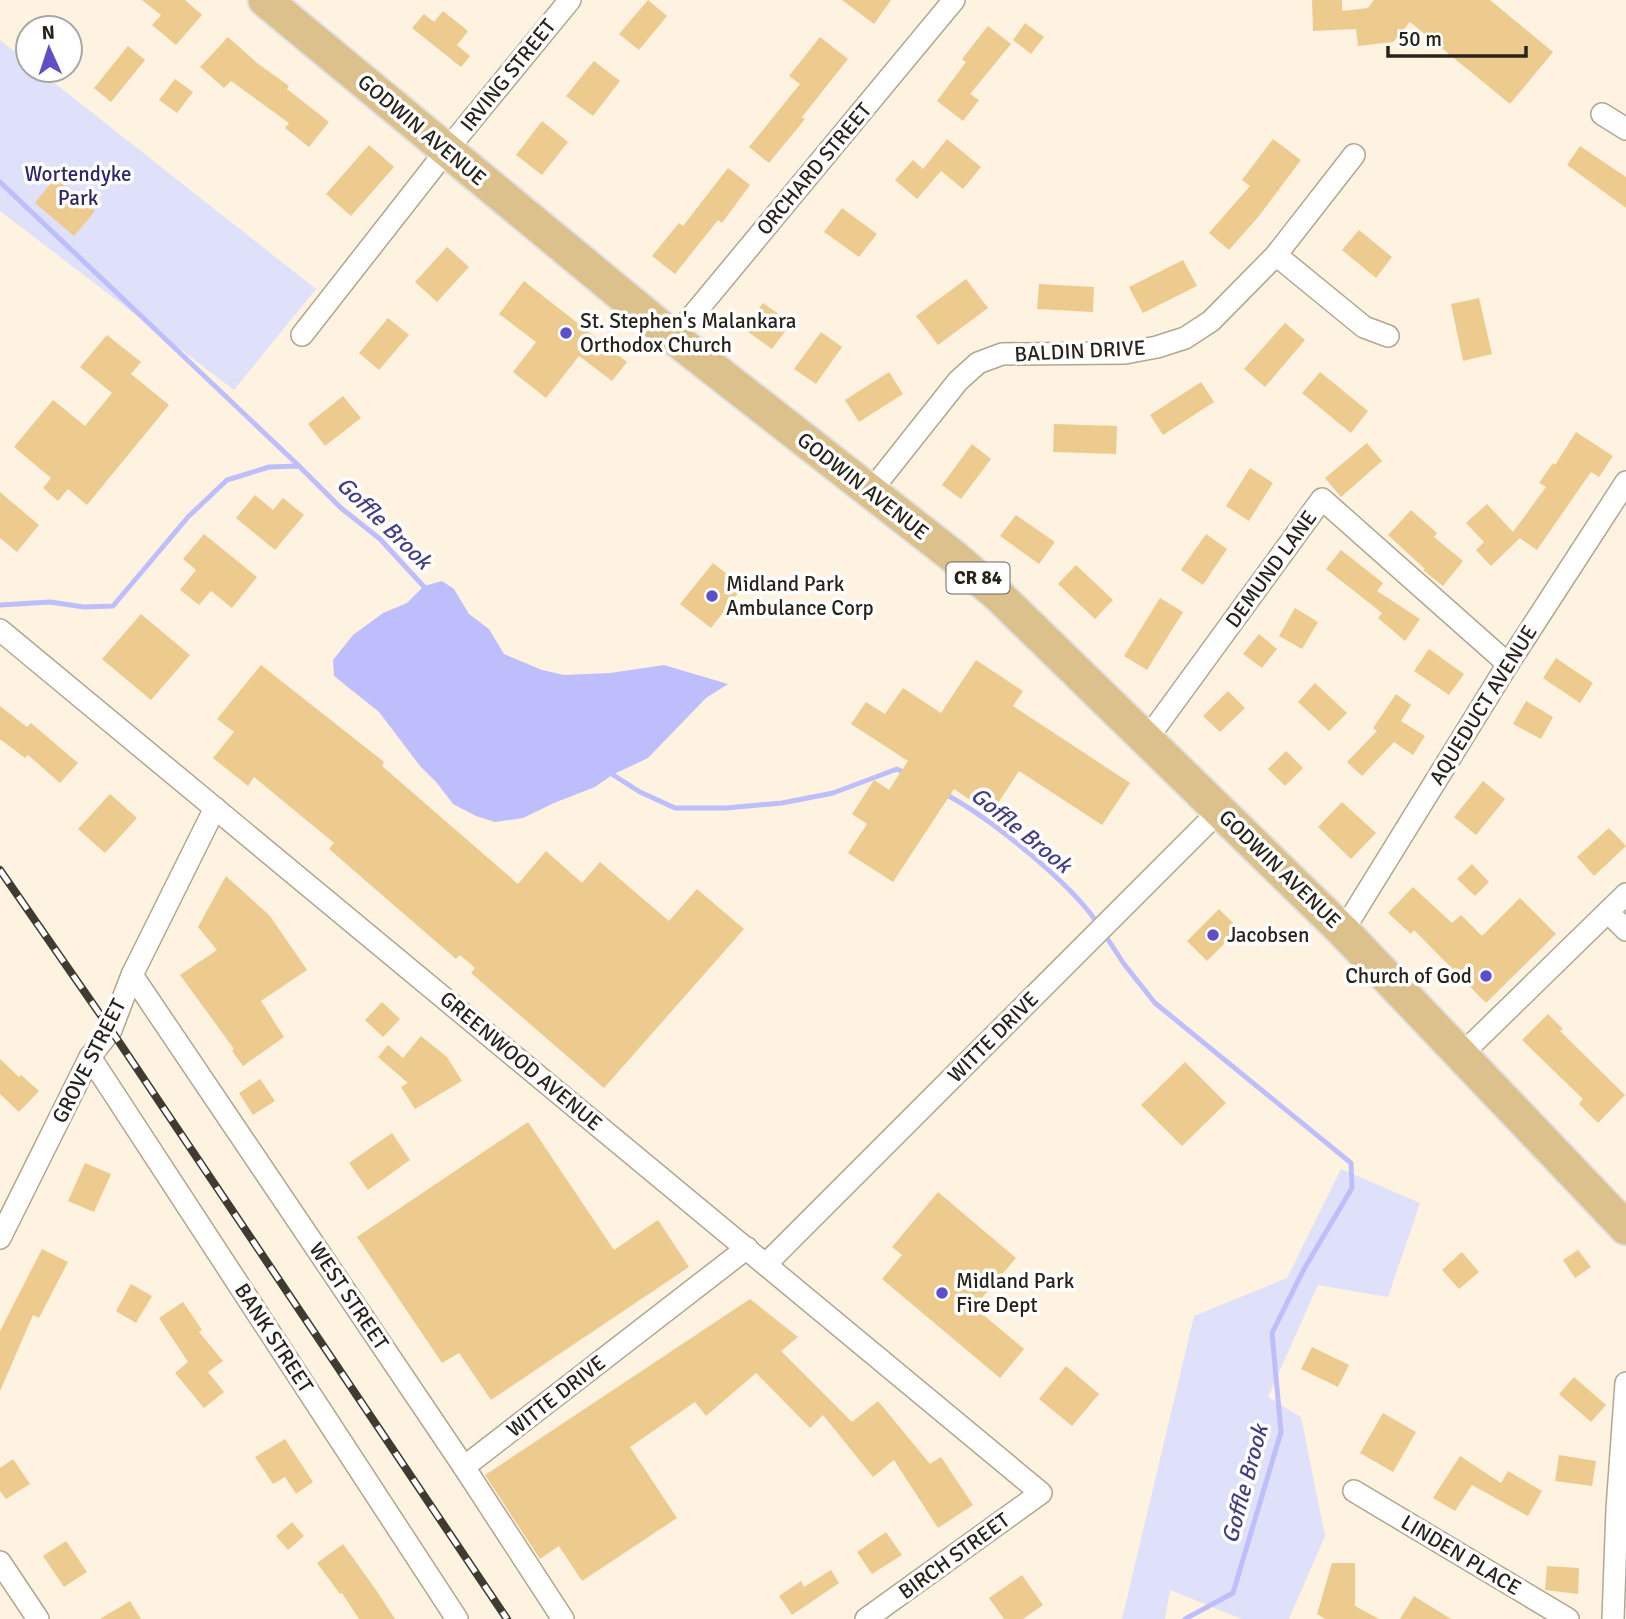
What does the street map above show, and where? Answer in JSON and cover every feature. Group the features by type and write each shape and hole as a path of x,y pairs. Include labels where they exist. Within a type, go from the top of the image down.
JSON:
{"main road":[{"name":"GODWIN AVENUE","path":"265,0 674,338 962,564 1028,623 1343,930 1626,1228"}],"street":[{"name":"IRVING STREET","path":"302,335 446,151 570,0"},
{"name":"ORCHARD STREET","path":"674,338 954,0"},
{"path":"1602,114 1626,129"},
{"name":"BALDIN DRIVE","path":"870,492 958,382 978,363 1002,354 1125,353 1185,338 1211,321 1276,255 1354,155"},
{"path":"1276,255 1364,327 1388,336"},
{"name":"AQUEDUCT AVENUE","path":"1343,930 1508,664 1626,482"},
{"name":"DEMUND LANE","path":"1147,739 1322,499 1508,664"},
{"name":"GREENWOOD AVENUE","path":"0,630 1041,1493"},
{"name":"GROVE STREET","path":"0,1238 90,1057 110,1030 132,975 215,808"},
{"name":"WITTE DRIVE","path":"766,1264 1220,810"},
{"path":"1461,1055 1626,894"},
{"path":"1608,912 1626,930"},
{"name":"WEST STREET","path":"132,975 464,1466 563,1619"},
{"name":"BANK STREET","path":"90,1057 457,1619"},
{"name":"WITTE DRIVE","path":"464,1466 747,1248"},
{"path":"1613,1619 1621,1514 1626,1383"},
{"name":"LINDEN PLACE","path":"1354,1491 1568,1619"},
{"name":"BIRCH STREET","path":"866,1619 1041,1493"},
{"path":"0,1562 38,1619"}],"green space":[{"name":"Wortendyke Park","path":"0,40 14,51 14,84 56,84 316,289 234,390 0,211"},
{"path":"1341,1169 1420,1203 1388,1297 1318,1285 1268,1397 1301,1417 1325,1536 1289,1619 1242,1619 1170,1590 1165,1619 1122,1619 1194,1316 1287,1278"}],"water":[{"path":"442,581 454,589 469,614 489,629 504,654 542,670 564,675 610,673 664,665 728,684 706,698 648,758 612,775 595,787 523,818 495,822 476,816 453,804 379,712 334,676 333,660 353,635 383,613 407,603 424,586"}],"building":[{"path":"142,0 185,0 202,15 176,45 152,25 161,15"},
{"path":"648,0 667,16 639,50 619,34"},
{"path":"842,0 891,0 874,24"},
{"path":"1312,0 1342,0 1342,11 1368,8 1374,0 1490,0 1553,52 1510,104 1410,22 1393,42 1358,46 1356,29 1313,31"},
{"path":"443,11 468,31 457,45 470,56 461,67 412,28 424,14 434,22"},
{"path":"1025,23 1044,37 1031,54 1013,40"},
{"path":"988,26 1011,44 970,94 979,100 963,121 937,101 966,62 962,59"},
{"path":"228,37 329,122 309,147 285,128 289,123 231,81 224,88 200,67"},
{"path":"820,37 848,59 769,163 749,147 800,84 789,76"},
{"path":"128,46 145,60 111,102 94,88"},
{"path":"594,61 620,81 593,116 566,96"},
{"path":"175,79 193,92 177,113 159,100"},
{"path":"542,121 568,142 542,175 516,155"},
{"path":"947,139 981,167 963,189 941,171 917,199 895,180 913,160 923,169"},
{"path":"1273,139 1301,160 1259,216 1229,250 1209,233 1250,186 1242,180"},
{"path":"369,145 394,167 351,216 326,194"},
{"path":"1580,146 1626,177 1626,208 1567,165"},
{"path":"728,168 750,185 722,223 718,220 675,274 652,256 679,223 683,226"},
{"path":"55,178 95,211 74,236 35,203"},
{"path":"842,208 877,234 859,257 824,232"},
{"path":"1359,230 1392,257 1376,278 1342,250"},
{"path":"447,247 469,267 437,302 415,282"},
{"path":"1183,260 1197,286 1143,313 1129,287"},
{"path":"966,279 988,308 938,345 916,316"},
{"name":"St. Stephen's Malankara Orthodox Church","path":"524,281 627,362 612,381 579,356 546,398 513,372 536,342 499,314"},
{"path":"1039,284 1094,287 1093,312 1037,309"},
{"path":"1479,298 1492,354 1463,361 1451,304"},
{"path":"763,303 791,323 772,349 744,329"},
{"path":"388,318 409,335 379,370 359,353"},
{"path":"1285,323 1305,340 1265,387 1244,369"},
{"path":"821,332 842,347 816,384 794,369"},
{"path":"107,335 141,362 131,374 169,405 87,505 68,489 58,501 43,488 51,478 14,447 53,400 85,426 112,393 80,367"},
{"path":"889,372 903,394 859,422 845,400"},
{"path":"1320,372 1368,411 1351,433 1302,393"},
{"path":"1201,382 1214,402 1163,435 1150,415"},
{"path":"343,396 361,418 325,446 308,424"},
{"path":"1054,424 1117,426 1116,454 1053,452"},
{"path":"1576,432 1613,456 1599,477 1591,472 1537,550 1520,538 1491,566 1476,550 1484,542 1466,523 1487,504 1513,532 1546,487 1539,483 1553,463 1555,465"},
{"path":"1367,443 1382,461 1341,497 1325,478"},
{"path":"972,444 991,459 961,499 942,485"},
{"path":"1250,468 1273,483 1249,521 1226,506"},
{"path":"0,492 39,525 17,552 0,538"},
{"path":"255,495 273,510 283,498 304,515 275,550 236,518"},
{"path":"1411,510 1437,533 1434,537 1463,561 1443,586 1388,535"},
{"path":"1016,515 1055,542 1039,564 1000,536"},
{"path":"204,534 257,577 232,608 211,591 199,605 180,590 196,570 183,559"},
{"path":"1206,534 1227,549 1203,585 1181,570"},
{"path":"1341,550 1383,583 1377,591 1420,619 1405,641 1378,618 1382,613 1326,569"},
{"name":"Midland Park Ambulance Corp","path":"713,563 743,587 711,628 680,604"},
{"path":"1076,565 1113,600 1095,619 1058,584"},
{"path":"1160,598 1183,612 1147,670 1124,656"},
{"path":"1295,608 1318,622 1302,649 1279,636"},
{"path":"141,614 190,655 151,700 102,659"},
{"path":"1259,634 1277,649 1262,668 1243,654"},
{"path":"1429,649 1464,674 1449,695 1414,671"},
{"path":"1556,658 1593,683 1580,703 1543,678"},
{"path":"976,660 1023,691 1013,706 1130,783 1102,825 1019,771 991,814 954,789 893,882 848,853 867,824 852,814 874,780 889,790 908,761 851,724 866,702 885,714 903,688 941,713"},
{"path":"261,665 384,762 382,766 518,884 546,851 582,883 600,862 669,921 697,889 744,929 604,1088 471,973 475,968 460,955 456,959 329,849 334,843 254,777 248,786 213,758 234,732 217,719"},
{"path":"1315,683 1347,713 1329,731 1298,702"},
{"path":"1228,691 1245,708 1220,732 1203,716"},
{"path":"1396,694 1411,705 1401,721 1425,736 1413,755 1394,742 1362,776 1347,762 1377,731 1373,728"},
{"path":"1526,701 1553,717 1541,739 1513,724"},
{"path":"0,706 27,727 31,723 78,763 60,783 28,755 25,758 0,739"},
{"path":"1286,751 1303,768 1285,786 1268,769"},
{"path":"1483,781 1505,799 1476,835 1454,817"},
{"path":"110,794 137,818 105,853 78,829"},
{"path":"1342,802 1376,833 1351,859 1318,827"},
{"path":"1609,828 1626,846 1594,876 1577,857"},
{"path":"1472,864 1489,882 1475,896 1457,879"},
{"path":"226,876 270,916 307,970 261,1001 284,1037 243,1066 232,1051 234,1049 180,975 217,950 198,927"},
{"name":"Church of God","path":"1413,887 1452,923 1461,915 1482,936 1520,898 1556,934 1486,1003 1414,930 1411,934 1388,913"},
{"name":"Jacobsen","path":"1219,909 1239,929 1207,961 1187,941"},
{"path":"382,1002 400,1019 383,1037 365,1020"},
{"path":"1548,1014 1563,1029 1560,1031 1625,1095 1598,1123 1579,1104 1583,1099 1522,1040"},
{"path":"421,1036 447,1057 462,1081 415,1109 401,1087 408,1083 378,1057 388,1045 403,1058"},
{"path":"0,1059 39,1091 19,1112 0,1094"},
{"path":"1185,1062 1226,1103 1182,1146 1141,1105"},
{"path":"260,1079 275,1101 253,1115 239,1093"},
{"path":"528,1122 614,1250 658,1220 689,1267 491,1400 459,1353 442,1363 357,1237"},
{"path":"392,1133 410,1160 368,1190 349,1163"},
{"path":"85,1163 111,1174 94,1212 68,1201"},
{"name":"Midland Park Fire Dept","path":"938,1192 1016,1258 974,1307 1024,1349 1000,1378 882,1279 902,1255 892,1247"},
{"path":"42,1249 68,1262 39,1318 33,1315 0,1391 0,1331"},
{"path":"1578,1250 1591,1267 1575,1278 1563,1260"},
{"path":"1462,1252 1479,1272 1459,1289 1442,1270"},
{"path":"131,1284 152,1296 136,1323 116,1311"},
{"path":"750,1299 798,1337 781,1351 852,1422 878,1401 930,1464 941,1457 973,1505 938,1528 894,1460 873,1477 823,1415 810,1428 756,1373 706,1416 695,1402 630,1447 677,1518 582,1581 559,1546 540,1559 485,1475"},
{"path":"183,1302 202,1330 199,1332 223,1361 208,1372 224,1392 204,1408 175,1373 188,1362 159,1318"},
{"path":"1312,1347 1349,1365 1338,1387 1301,1369"},
{"path":"1066,1366 1099,1394 1072,1426 1039,1399"},
{"path":"1574,1377 1606,1405 1591,1422 1559,1394"},
{"path":"1383,1413 1416,1432 1393,1472 1360,1453"},
{"path":"285,1439 313,1482 296,1494 285,1477 273,1484 255,1457"},
{"path":"1559,1455 1596,1461 1592,1486 1555,1481"},
{"path":"1460,1456 1501,1483 1508,1471 1542,1491 1528,1516 1472,1485 1455,1511 1433,1498"},
{"path":"13,1459 30,1484 6,1499 0,1491 0,1468"},
{"path":"292,1522 304,1536 288,1550 276,1536"},
{"path":"886,1532 902,1555 872,1574 857,1552"},
{"path":"66,1541 87,1572 64,1587 43,1556"},
{"path":"343,1544 395,1619 359,1619 317,1563"},
{"path":"1332,1563 1355,1563 1355,1606 1379,1619 1325,1619 1317,1614"},
{"path":"1547,1566 1579,1568 1578,1594 1545,1590"},
{"path":"831,1570 839,1583 792,1615 779,1596 801,1581 804,1587"},
{"path":"1022,1575 1043,1605 1023,1619 1004,1619 989,1598"},
{"path":"1414,1596 1451,1619 1400,1619"},
{"path":"130,1601 141,1619 100,1619"}],"waterway":[{"path":"0,182 299,466"},
{"name":"Goffle Brook","path":"0,605 50,602 84,607 113,606 188,517 227,480 269,467 299,466 341,508 380,539 427,590"},
{"name":"Goffle Brook","path":"607,771 640,792 675,808 726,808 782,803 833,793 897,769 907,774"},
{"name":"Goffle Brook","path":"943,793 982,817 1027,851 1068,889 1098,924"},
{"name":"Goffle Brook","path":"1103,932 1155,1003 1351,1163 1352,1188 1304,1269 1272,1333 1281,1432 1233,1593 1185,1619"}],"railway":[{"path":"0,870 111,1030 507,1619"}],"place":[{"name":"St. Stephen's Malankara Orthodox Church","path":"566,333"},
{"name":"Midland Park Ambulance Corp","path":"712,596"},
{"name":"Jacobsen","path":"1213,935"},
{"name":"Church of God","path":"1486,976"},
{"name":"Midland Park Fire Dept","path":"942,1293"}]}
